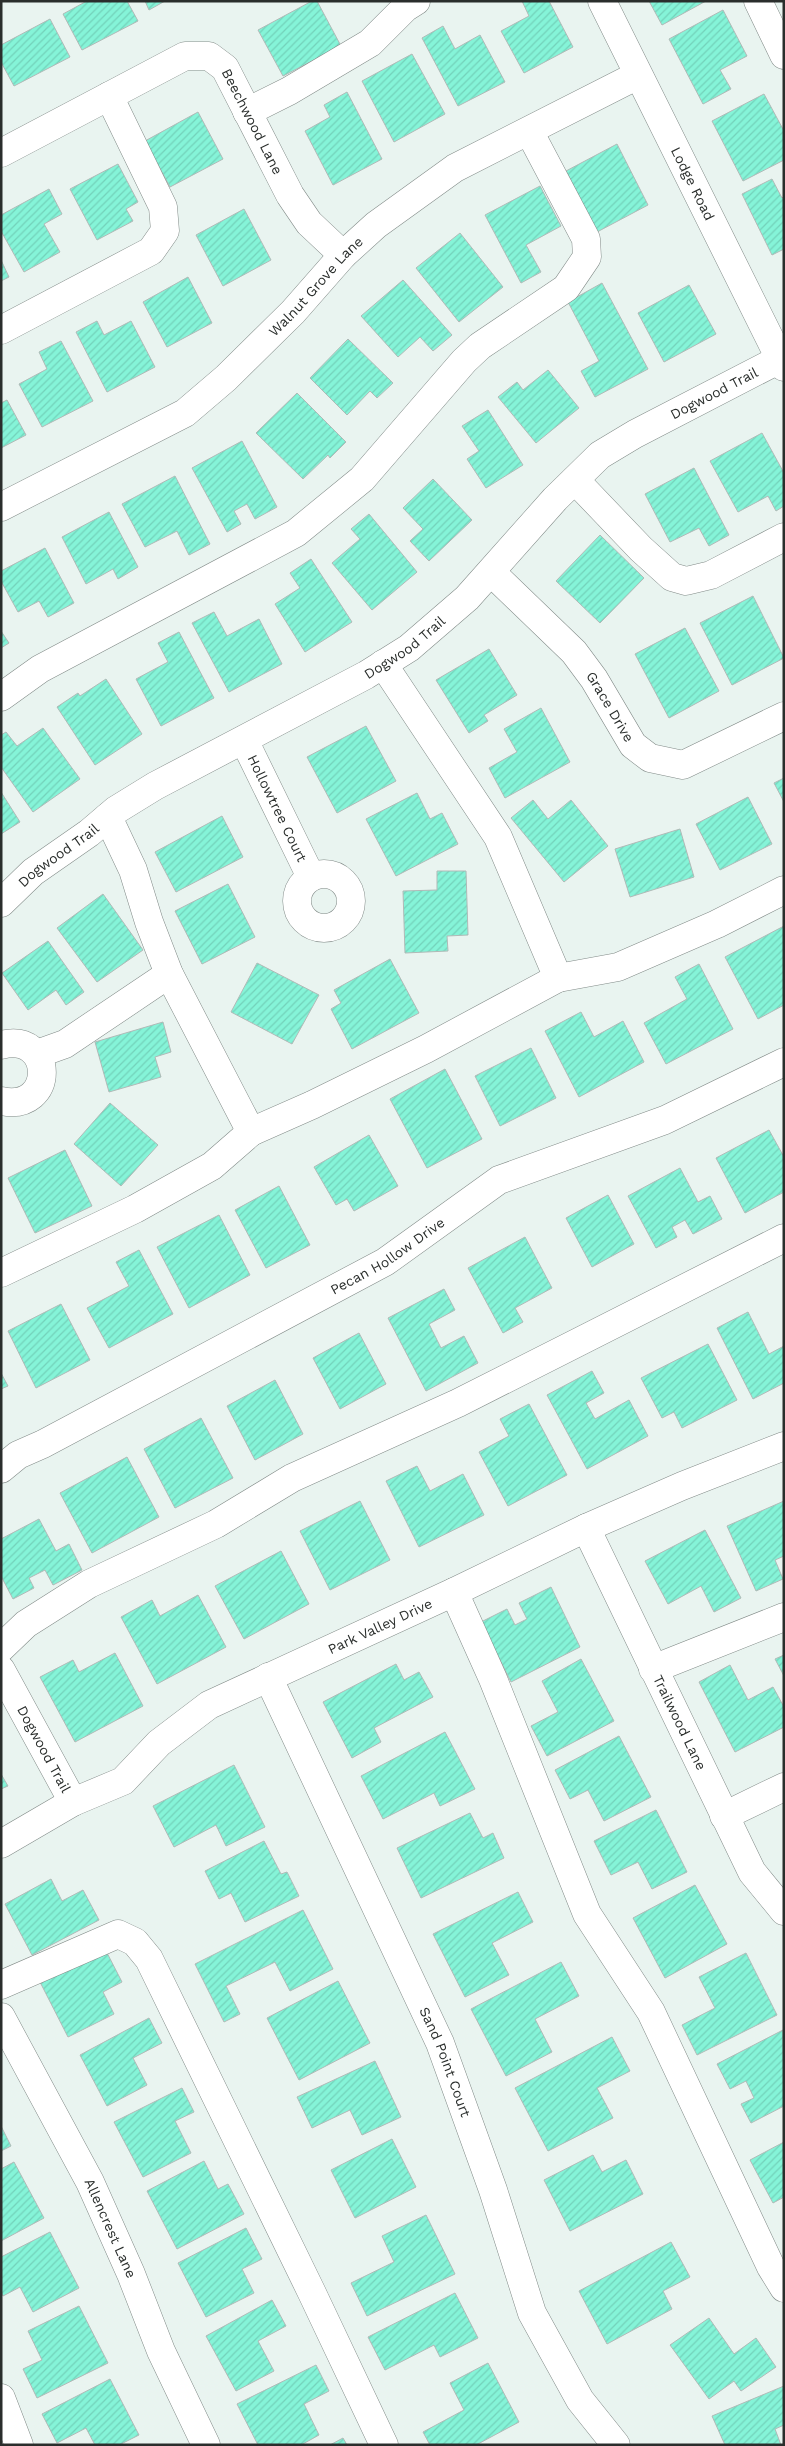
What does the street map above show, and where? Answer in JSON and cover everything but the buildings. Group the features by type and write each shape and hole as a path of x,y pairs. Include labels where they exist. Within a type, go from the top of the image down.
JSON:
{"street":[{"path":"247,112 289,91 370,43 405,8 416,1"},
{"name":"Lodge Road","path":"602,1 782,363"},
{"path":"758,1 784,55"},
{"name":"Beechwood Lane","path":"1,152 185,56 209,56 225,68 299,209 309,223 343,255"},
{"name":"Walnut Grove Lane","path":"1,507 185,413 226,378 286,318 343,255 376,225 455,168 638,75"},
{"path":"1,330 151,251 164,231 163,207 109,96"},
{"path":"1,698 40,669 296,533 362,480 474,351 566,288 587,257 586,239 529,131"},
{"name":"Dogwood Trail","path":"1,903 33,872 89,833 108,817 155,786 244,740 383,664 408,648 460,604 600,455 635,434 782,363"},
{"path":"575,480 641,549 672,577 686,581 711,575 784,537"},
{"name":"Grace Drive","path":"490,572 574,652 594,679 633,745 650,758 683,766 784,716"},
{"path":"383,664 498,837 558,978"},
{"name":"Hollowtree Court","path":"244,740 311,877"},
{"path":"108,817 133,870 149,922 169,974 251,1132"},
{"path":"1,1273 127,1213 204,1171 251,1132 312,1106 426,1049 558,978 618,967 717,924 784,890"},
{"path":"37,1054 65,1044 169,974"},
{"path":"1,1045 20,1044 37,1054 43,1072 37,1091 21,1102 11,1103 1,1100"},
{"name":"Pecan Hollow Drive","path":"1,1469 18,1455 43,1444 385,1262 500,1180 665,1120 784,1062"},
{"path":"1,1648 26,1624 89,1584 216,1524 292,1478 458,1403 784,1238"},
{"name":"Park Valley Drive","path":"1,1844 73,1802 124,1781 159,1743 209,1705 454,1592 586,1528 682,1486 784,1446"},
{"name":"Trailwood Lane","path":"586,1528 752,1872 784,1911"},
{"path":"454,1592 493,1679 587,1914 651,2012 771,2267 784,2288"},
{"path":"653,1670 784,1617"},
{"name":"Dogwood Trail","path":"1,1670 73,1802"},
{"name":"Sand Point Court","path":"268,1677 440,2043 493,2190 532,2313 580,2400 616,2445"},
{"path":"724,1816 784,1787"},
{"path":"1,1985 118,1934 135,1942 149,1959 384,2445"},
{"name":"Allencrest Lane","path":"1,2016 90,2182 132,2274 161,2351 206,2445"},
{"path":"1,2398 19,2445"}]}
